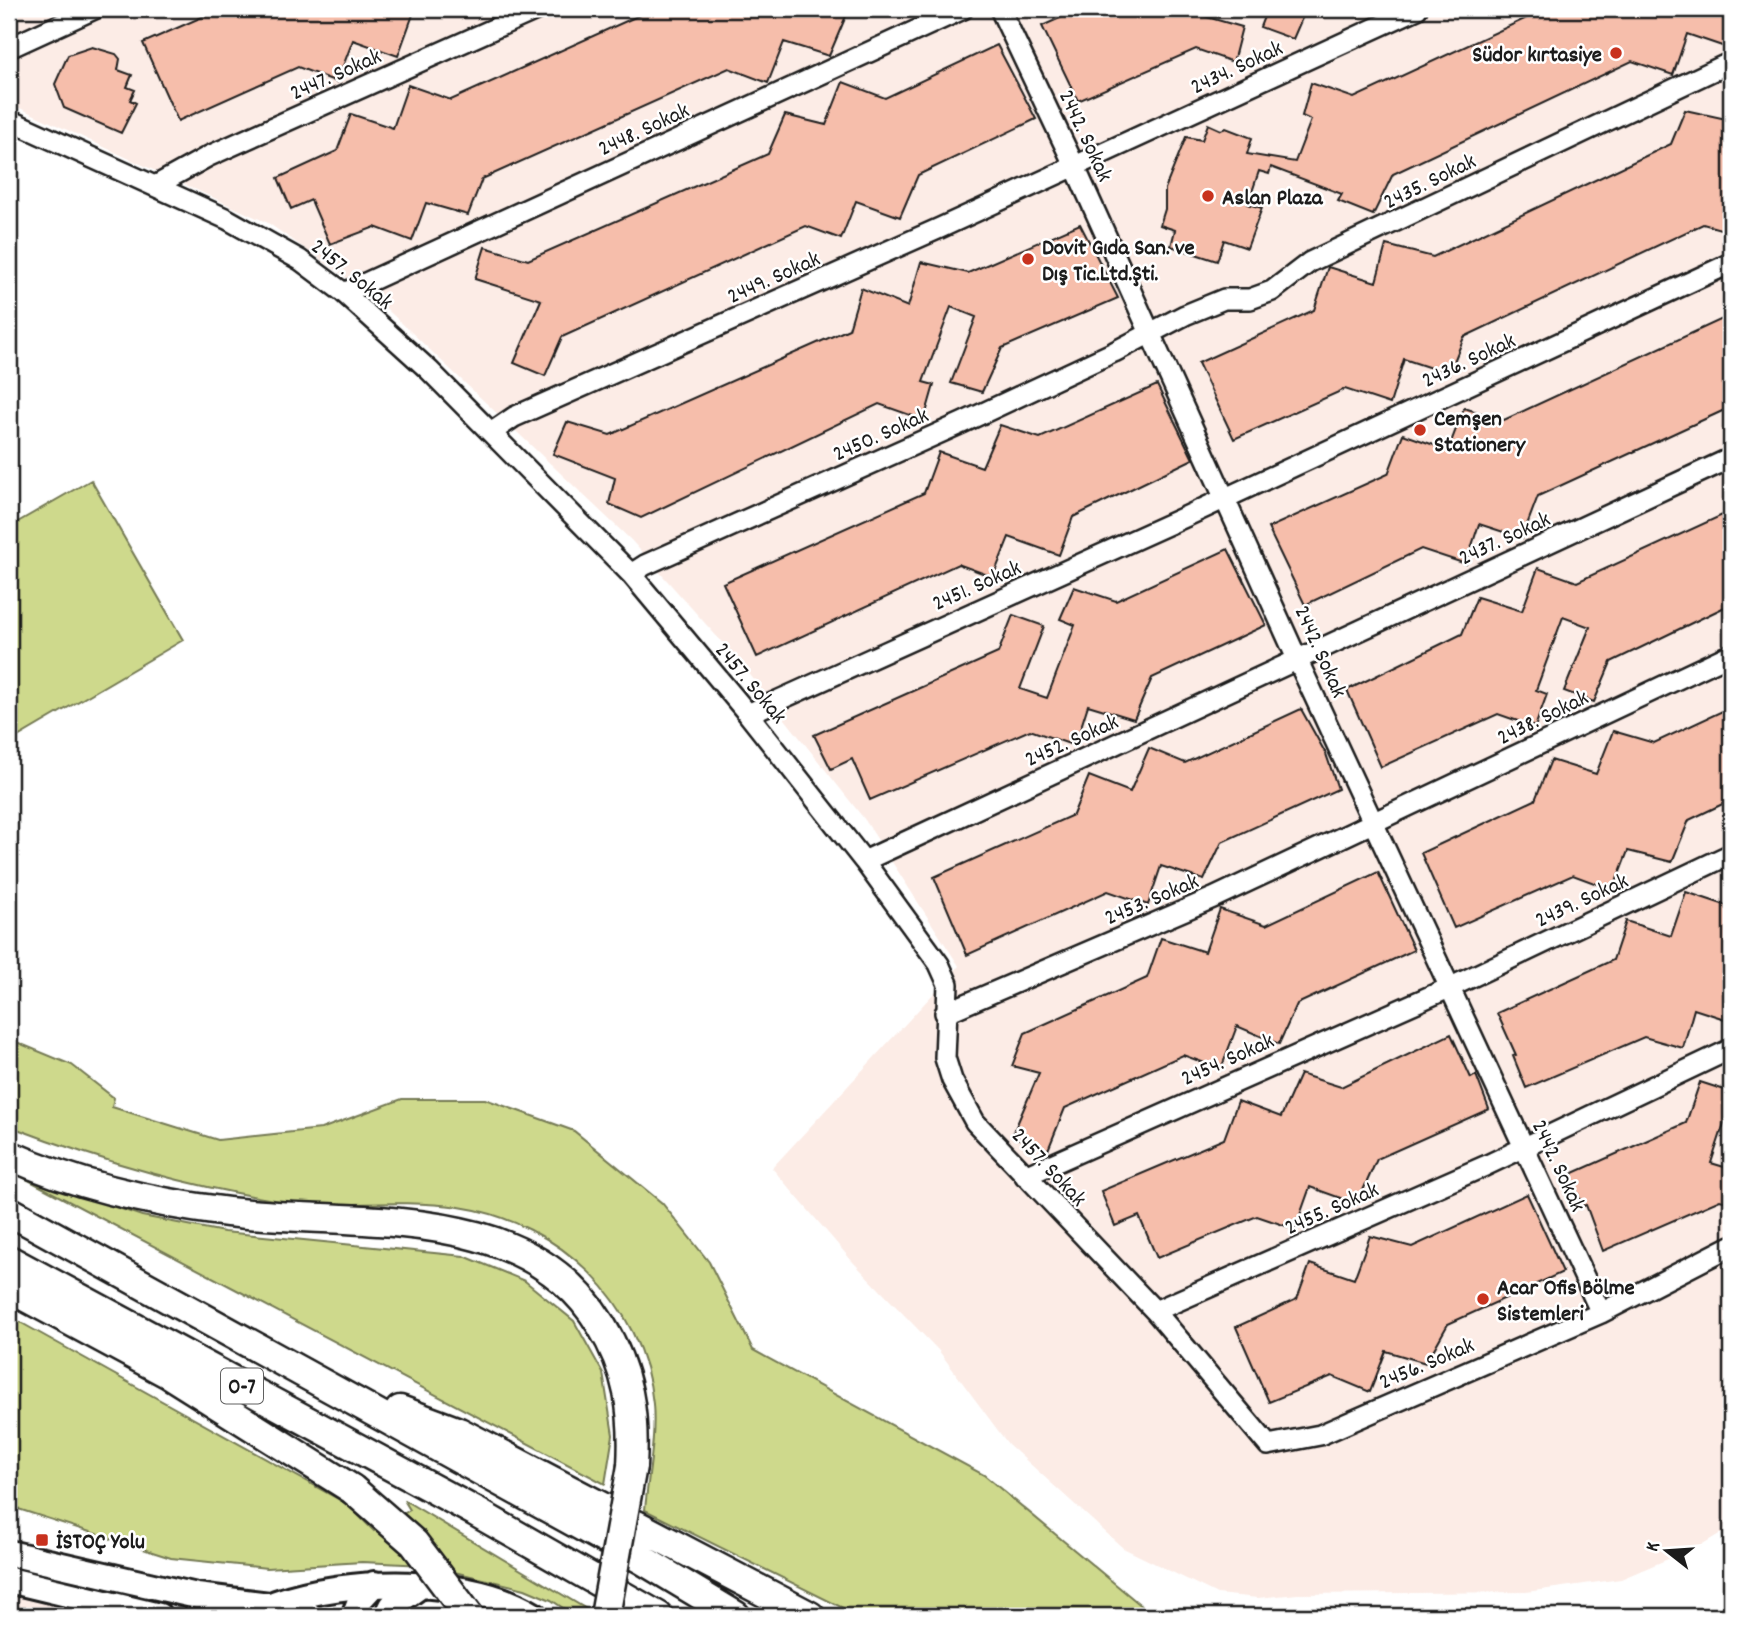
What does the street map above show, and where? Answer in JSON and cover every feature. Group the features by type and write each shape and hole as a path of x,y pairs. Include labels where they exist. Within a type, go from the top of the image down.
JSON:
{"highway":[{"path":"9,1155 68,1176 185,1205 284,1217 433,1227 498,1242 523,1252 557,1273 595,1314 617,1354 631,1396 632,1466 605,1616"},
{"name":"O-7","path":"9,1211 643,1560 736,1616"},
{"name":"O-7","path":"9,1260 476,1512 658,1616"},
{"path":"9,1288 169,1374 352,1489 414,1543 469,1616"},
{"path":"352,1399 408,1412 459,1433 810,1616"},
{"path":"476,1512 511,1544 551,1573 621,1616"}],"main road":[{"path":"9,1553 197,1596 236,1603 272,1604 303,1609 310,1616"},
{"path":"9,1580 159,1616"},
{"path":"272,1604 302,1594 374,1584 420,1586 449,1589 519,1606 535,1616"},
{"path":"354,1616 361,1598 374,1584"},
{"path":"387,1616 392,1606 420,1586"}],"street":[{"path":"9,48 94,9"},
{"name":"2447. Sokak","path":"155,186 209,156 538,9"},
{"name":"2448. Sokak","path":"344,293 963,9"},
{"name":"2442. Sokak","path":"1000,9 1075,166 1298,661 1601,1313"},
{"name":"2434. Sokak","path":"1075,166 1417,9"},
{"name":"2435. Sokak","path":"1149,335 1185,315 1224,299 1250,299 1272,291 1310,262 1731,62"},
{"name":"2457. Sokak","path":"9,120 274,243 344,293 492,432 631,574 748,714 864,861 939,964 948,984 945,1058 952,1080 975,1122 1155,1311 1268,1445"},
{"name":"2449. Sokak","path":"492,432 514,417 1075,166"},
{"name":"2436. Sokak","path":"1224,499 1731,263"},
{"name":"2450. Sokak","path":"631,574 645,565 962,423 1149,335"},
{"name":"2437. Sokak","path":"1298,661 1731,458"},
{"name":"2451. Sokak","path":"748,714 1224,499"},
{"name":"2438. Sokak","path":"1375,823 1731,654"},
{"name":"2452. Sokak","path":"864,861 1298,661"},
{"name":"2453. Sokak","path":"945,1013 1213,898 1375,823"},
{"name":"2439. Sokak","path":"1451,988 1731,854"},
{"name":"2454. Sokak","path":"1025,1176 1451,988"},
{"name":"2455. Sokak","path":"1155,1311 1525,1147 1731,1049"},
{"name":"2456. Sokak","path":"1268,1445 1320,1435 1601,1313 1731,1246"}],"shaded area":[{"path":"9,9 1731,9 1731,1527 1701,1545 1621,1579 1526,1592 1298,1594 1258,1598 1217,1594 1123,1548 1008,1444 939,1351 852,1261 772,1168 959,966 865,820 743,666 631,540 373,296 268,223 9,103"},
{"path":"9,1587 117,1616 9,1616"}],"green space":[{"path":"91,480 183,640 9,742 9,527"},
{"path":"9,1039 72,1065 114,1098 112,1107 218,1140 321,1129 402,1099 485,1099 574,1131 662,1203 709,1262 753,1350 984,1475 1143,1607 1140,1616 859,1616 645,1510 654,1417 646,1367 633,1332 614,1301 590,1273 562,1249 530,1230 496,1216 459,1207 406,1203 313,1205 262,1198 152,1173 81,1152 9,1126"},
{"path":"15,1173 142,1216 224,1232 464,1256 525,1281 574,1321 603,1373 613,1435 605,1484"},
{"path":"9,1316 347,1504 374,1531 410,1510 404,1500 598,1616 575,1616 551,1600 525,1589 425,1565 362,1562 267,1568 171,1558 9,1506"}],"building":[{"path":"220,9 415,9 398,56 353,40 337,82 298,67 178,121 143,43"},
{"path":"653,9 849,9 829,56 784,42 768,83 729,68 482,179 468,215 426,203 412,241 375,227 330,244 311,200 291,209 278,178 337,151 351,114 393,128 408,85 451,100"},
{"path":"1080,9 1179,9 1242,27 1233,62 1196,49 1078,101 1042,26"},
{"path":"1267,9 1306,9 1293,39 1260,27"},
{"path":"1546,9 1731,9 1731,49 1687,34 1673,75 1632,61 1393,174 1373,215 1338,201 1342,194 1271,167 1269,174 1259,171 1248,204 1262,208 1247,248 1224,240 1217,261 1171,246 1175,230 1160,225 1165,209 1165,189 1186,137 1202,140 1208,124 1221,130 1226,128 1252,138 1247,154 1295,162 1311,120 1302,116 1311,83 1354,98"},
{"path":"997,45 1036,119 918,175 900,217 856,201 841,239 806,226 562,337 545,376 514,363 541,300 475,279 485,247 528,260 768,154 785,115 826,125 843,82 885,98"},
{"path":"92,47 116,54 120,59 118,70 132,75 127,87 135,90 130,100 136,103 121,133 64,108 55,84 68,55"},
{"path":"1685,110 1731,120 1731,232 1703,224 1464,337 1449,374 1404,359 1390,404 1345,389 1234,439 1198,363 1314,310 1328,267 1376,282 1386,245 1433,257 1671,144"},
{"path":"1080,224 1118,298 1002,348 982,392 951,383 976,317 951,307 923,382 934,385 924,420 879,404 641,518 609,504 615,478 553,454 567,422 610,435 849,329 861,288 908,307 921,262 968,273"},
{"path":"1731,315 1731,407 1538,496 1522,538 1479,524 1466,564 1421,549 1305,605 1268,528 1388,474 1403,434 1448,450 1464,408 1504,420"},
{"path":"1157,385 1193,459 1073,517 1059,555 1009,537 993,577 958,564 757,657 723,583 924,493 939,452 982,467 1000,425 1040,438"},
{"path":"1731,511 1731,604 1611,662 1594,702 1564,691 1590,627 1563,617 1536,690 1547,694 1535,727 1498,714 1381,767 1347,690 1462,634 1477,597 1522,611 1538,568 1577,582"},
{"path":"1228,549 1266,625 1152,678 1134,719 1088,705 1075,746 1030,730 870,800 852,759 831,769 814,735 998,653 1013,615 1044,626 1020,689 1047,698 1075,625 1060,619 1074,587 1116,601"},
{"path":"1731,707 1731,800 1689,820 1672,862 1628,851 1613,890 1573,875 1454,928 1421,853 1535,800 1551,760 1596,774 1613,731 1654,743"},
{"path":"1301,709 1326,754 1338,789 1222,842 1204,880 1161,866 1148,905 1108,891 967,955 934,877 1073,815 1089,776 1130,792 1149,748 1185,763"},
{"path":"1378,872 1414,950 1297,1004 1279,1044 1237,1026 1221,1069 1183,1055 1065,1108 1048,1150 1012,1136 1039,1073 1012,1066 1025,1033 1147,978 1161,938 1205,952 1220,909 1266,925"},
{"path":"1686,892 1731,907 1731,1021 1694,1009 1683,1048 1644,1037 1526,1088 1513,1056 1516,1055 1497,1013 1613,960 1626,921 1671,936"},
{"path":"1451,1034 1471,1078 1476,1075 1489,1109 1377,1159 1357,1204 1310,1187 1295,1229 1257,1216 1157,1258 1139,1216 1115,1226 1101,1191 1224,1139 1238,1101 1281,1117 1300,1074 1341,1087"},
{"path":"1700,1082 1731,1092 1731,1102 1711,1163 1731,1169 1731,1203 1720,1200 1603,1251 1586,1205 1583,1206 1569,1175 1686,1123"},
{"path":"1527,1194 1563,1272 1448,1324 1426,1363 1386,1351 1370,1392 1332,1376 1269,1402 1236,1327 1297,1299 1310,1264 1354,1279 1370,1236 1412,1247"}],"place":[{"name":"Südor kırtasiye","path":"1616,53"},
{"name":"Aslan Plaza","path":"1208,196"},
{"name":"Dovit Gıda San. ve Dış Tic.Ltd.Şti.","path":"1028,259"},
{"name":"Cemşen Stationery","path":"1420,430"},
{"name":"Acar Ofis Bölme Sistemleri","path":"1483,1299"},
{"name":"İSTOÇ Yolu","path":"42,1540"}]}
